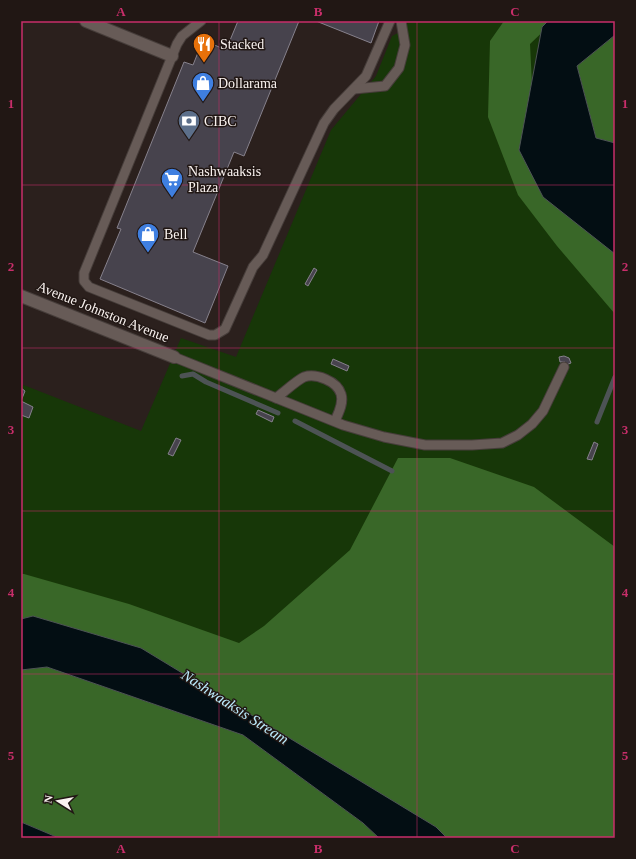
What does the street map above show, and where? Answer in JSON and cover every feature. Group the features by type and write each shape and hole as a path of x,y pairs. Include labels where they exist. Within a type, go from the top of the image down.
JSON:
{"street":[{"path":"86,21 172,56"},
{"name":"Avenue Johnston Avenue","path":"21,296 174,357"}],"lane":[{"path":"201,21 182,36 172,56 84,273 84,280 89,287 209,335 215,335 225,329 253,267 263,255 324,123 334,109 366,76 390,21"},
{"path":"354,90 385,86 399,68 405,45 401,21"},
{"path":"174,357 335,421 384,437 425,445 472,446 502,443 518,435 532,424 542,411 564,367"},
{"path":"276,398 304,377 318,377 332,382 341,394 340,410 335,421"}],"green space":[{"path":"407,21 548,21 615,254 615,838 447,838 436,827 33,616 21,619 21,384 141,431 181,338 236,357 331,130 376,76 392,36 404,30"},
{"path":"504,21 554,21 530,44 535,145 615,233 615,314 557,246 518,195 488,117 490,41"},
{"path":"615,35 615,143 596,138 577,66"},
{"path":"398,458 450,458 534,487 615,547 615,838 447,838 436,827 33,616 21,619 21,574 24,574 129,604 239,643 264,626 350,550"},
{"path":"47,667 243,735 363,823 379,838 59,838 21,822 21,670"}],"water":[{"path":"548,21 615,21 615,35 577,66 596,138 615,143 615,254 543,197 519,150 542,27"},
{"name":"Nashwaaksis Stream","path":"33,616 141,648 436,827 447,838 379,838 363,823 243,735 47,667 21,670 21,619"},
{"path":"21,822 59,838 21,838"}],"building":[{"name":"Nashwaaksis Plaza","path":"238,21 299,21 244,156 234,152 193,252 228,266 205,323 100,279 121,229 117,228 184,62 193,65 203,40 226,50"},
{"path":"316,21 379,21 371,43"},
{"path":"314,268 317,270 308,286 305,284"},
{"path":"564,356 569,358 571,363 566,365 565,362 560,362 559,357"},
{"path":"333,359 349,366 347,371 331,364"},
{"path":"21,388 25,391 21,401"},
{"path":"21,401 33,407 29,418 21,415"},
{"path":"258,410 274,417 272,422 256,414"},
{"path":"176,438 181,440 173,456 168,454"},
{"path":"594,442 598,444 592,460 587,459"}],"waterway":[{"path":"182,376 193,374 206,382 278,413"},
{"path":"597,422 615,377"},
{"path":"295,421 392,471"}],"place":[{"name":"Stacked","path":"204,64"},
{"name":"Dollarama","path":"203,102"},
{"name":"CIBC","path":"189,140"},
{"name":"Nashwaaksis Plaza","path":"172,198"},
{"name":"Bell","path":"148,254"}]}
